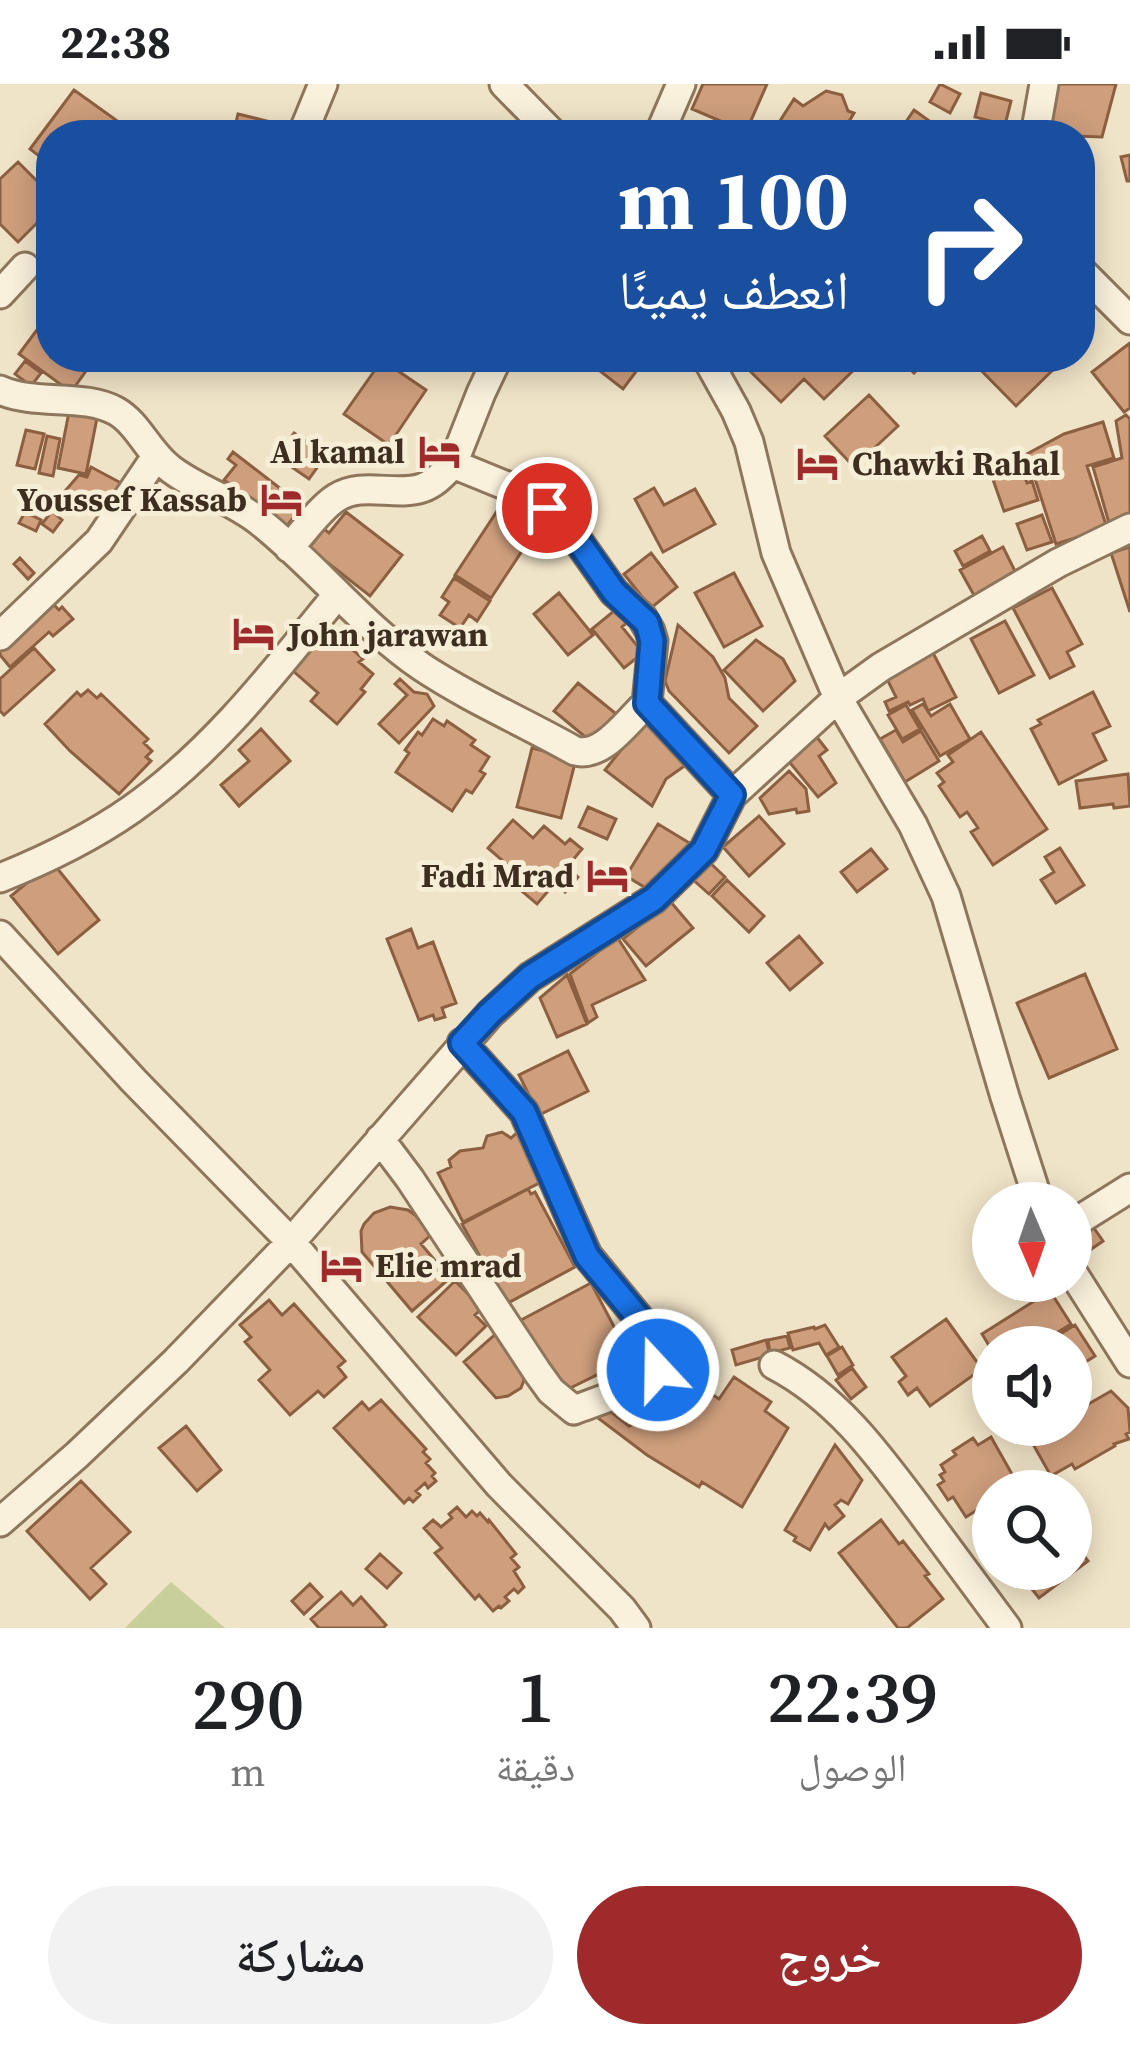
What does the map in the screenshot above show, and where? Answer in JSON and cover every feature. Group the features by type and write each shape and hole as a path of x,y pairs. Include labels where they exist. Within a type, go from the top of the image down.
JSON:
{"street":[{"path":"308,120 323,84"},
{"path":"504,84 539,120"},
{"path":"665,120 681,84"},
{"path":"1038,120 1044,84"},
{"path":"0,294 25,267"},
{"path":"1095,285 1130,320"},
{"path":"289,548 336,497 364,489 423,488 437,480 453,464 491,372"},
{"path":"714,372 749,442 776,553 838,698 913,825 946,896 1032,1182"},
{"path":"0,390 115,410 129,421 154,458 237,505 375,630 422,666 580,753 602,748 647,703 650,631 642,617 614,592 566,524 529,495 453,464"},
{"path":"0,636 99,541 154,458"},
{"path":"0,1522 176,1361 291,1242 490,1013 530,977 654,899 704,850 732,795 838,698 1058,562 1130,528"},
{"path":"0,878 100,829 165,782 239,712 338,595"},
{"path":"647,703 732,795"},
{"path":"0,934 291,1242 477,1460 636,1628"},
{"path":"380,1139 538,1373 574,1410 626,1390 658,1370 657,1352 646,1327 587,1256 524,1112 462,1043"},
{"path":"1092,1212 1130,1188"},
{"path":"1091,1302 1130,1364"},
{"path":"774,1366 801,1379 844,1415 1006,1628"}],"green space":[{"path":"171,1582 225,1628 125,1628"}],"building":[{"path":"703,84 767,84 751,120 718,120 692,109"},
{"path":"940,84 960,94 950,113 930,102"},
{"path":"1059,84 1116,84 1102,137 1095,137 1095,120 1050,120"},
{"path":"74,90 116,120 52,120"},
{"path":"826,91 842,95 848,111 854,113 850,120 781,120 794,99 803,106"},
{"path":"981,93 1011,101 1006,120 975,117"},
{"path":"914,110 928,120 907,120"},
{"path":"1130,155 1130,181 1127,181 1121,157"},
{"path":"18,162 36,180 36,224 18,242 0,224 0,179"},
{"path":"36,331 36,366 19,354"},
{"path":"1130,343 1130,408 1124,412 1092,372"},
{"path":"25,361 41,373 31,386 15,374"},
{"path":"44,372 85,372 71,392"},
{"path":"374,372 400,372 426,390 389,445 344,414"},
{"path":"601,372 636,372 623,389"},
{"path":"751,372 852,372 824,399 804,379 781,402"},
{"path":"983,372 1051,372 1016,406"},
{"path":"869,395 898,426 854,467 825,436"},
{"path":"70,407 98,413 86,474 58,468"},
{"path":"1126,415 1130,419 1130,514 1109,523 1093,467 1122,458 1116,421"},
{"path":"1103,422 1114,458 1087,466 1107,528 1056,544 1027,454 1064,434"},
{"path":"26,430 44,434 35,469 17,465"},
{"path":"294,433 326,455 309,479 277,457"},
{"path":"47,436 60,439 53,476 39,473"},
{"path":"233,452 303,506 285,528 224,480 236,465 228,459"},
{"path":"1020,464 1038,500 1004,511 991,474"},
{"path":"91,467 121,483 102,512 65,491 79,475 87,477"},
{"path":"654,488 664,505 695,489 715,524 663,552 635,499"},
{"path":"505,499 541,522 491,598 455,575"},
{"path":"52,511 62,520 53,532 42,524"},
{"path":"25,512 41,520 36,531 19,523"},
{"path":"346,512 402,555 370,596 309,548"},
{"path":"1042,515 1052,542 1027,550 1017,524"},
{"path":"982,536 990,551 963,566 955,551"},
{"path":"1003,547 1017,575 975,597 960,570"},
{"path":"1130,547 1130,612 1111,553"},
{"path":"651,553 677,587 651,608 624,574"},
{"path":"20,558 34,573 28,579 14,564"},
{"path":"734,573 762,626 724,647 695,593"},
{"path":"454,578 490,601 477,621 469,615 460,628 440,615 449,602 442,597"},
{"path":"1052,588 1082,644 1067,652 1074,666 1050,678 1013,608"},
{"path":"559,593 593,635 568,655 534,614"},
{"path":"49,600 73,619 53,636 49,632 10,667 0,655 0,643"},
{"path":"620,606 631,619 622,627 643,653 624,668 592,629"},
{"path":"1005,621 1034,675 999,693 971,639"},
{"path":"678,625 713,657 729,698 757,726 729,753 669,691 665,681"},
{"path":"326,633 334,640 337,636 373,674 361,689 365,692 337,724 311,701 318,693 292,670"},
{"path":"756,640 783,659 795,681 763,711 724,670"},
{"path":"34,648 54,670 4,715 0,679"},
{"path":"932,651 956,697 928,711 923,699 889,711 885,702 896,697 885,675"},
{"path":"400,679 414,692 427,694 434,706 399,743 379,724 407,695 395,684"},
{"path":"578,683 620,717 596,746 554,711"},
{"path":"88,690 97,698 101,694 148,739 144,743 152,751 146,757 151,761 119,794 45,724 77,692 81,696"},
{"path":"1093,692 1110,726 1093,734 1106,760 1059,784 1031,729 1041,724 1038,720"},
{"path":"923,704 931,716 950,704 970,739 940,756 912,710"},
{"path":"906,705 920,729 902,739 888,715"},
{"path":"433,719 444,726 447,721 475,740 471,745 489,757 480,771 485,774 472,793 466,790 452,811 396,772 409,753 405,750"},
{"path":"644,721 690,762 666,779 652,806 605,770"},
{"path":"261,729 290,761 239,806 221,785 249,761 239,750"},
{"path":"896,730 903,742 921,731 939,761 905,782 880,739"},
{"path":"981,732 1047,829 993,865 971,832 978,828 967,812 960,817 939,786 944,782 937,773 953,762 948,755"},
{"path":"816,736 827,750 819,756 836,783 818,797 787,759"},
{"path":"532,748 576,759 561,818 517,807"},
{"path":"789,771 806,789 809,811 769,814 760,798"},
{"path":"1128,774 1130,806 1080,808 1076,781"},
{"path":"588,807 616,819 607,839 579,827"},
{"path":"759,816 784,844 749,876 723,847"},
{"path":"513,820 533,838 544,826 565,844 570,839 582,849 567,867 578,877 565,892 555,883 537,904 504,876 511,868 488,848"},
{"path":"658,824 696,847 651,891 626,876"},
{"path":"1060,848 1084,885 1056,903 1041,880 1054,872 1045,857"},
{"path":"871,849 887,869 857,892 841,872"},
{"path":"707,860 725,877 709,894 690,877"},
{"path":"52,862 99,920 58,954 11,896"},
{"path":"727,880 764,916 749,932 712,896"},
{"path":"670,901 693,928 646,966 623,939"},
{"path":"411,929 418,948 433,942 456,1003 442,1008 445,1017 419,1020 387,939"},
{"path":"799,936 822,963 790,990 767,963"},
{"path":"617,937 645,980 592,1005 597,1017 588,1023 570,974"},
{"path":"1085,974 1117,1049 1049,1078 1017,1003"},
{"path":"567,975 587,1024 557,1037 540,998"},
{"path":"568,1051 588,1091 539,1115 519,1075"},
{"path":"521,1129 547,1179 463,1222 438,1173 451,1167 449,1160 460,1151 483,1148 487,1136 502,1132 511,1138"},
{"path":"528,1189 535,1192 575,1267 506,1304 462,1224"},
{"path":"390,1207 408,1210 432,1234 421,1244 450,1278 412,1311 362,1252 364,1224 374,1213"},
{"path":"1092,1225 1103,1241 1092,1249"},
{"path":"455,1281 482,1308 475,1315 486,1326 456,1355 418,1317"},
{"path":"591,1283 629,1355 560,1393 521,1320"},
{"path":"269,1300 282,1315 294,1304 345,1361 338,1367 346,1377 324,1397 318,1391 290,1415 259,1380 270,1370 245,1342 251,1337 240,1325"},
{"path":"1033,1302 1057,1302 1071,1324 1068,1326 995,1326"},
{"path":"946,1319 972,1355 972,1376 930,1406 917,1388 908,1395 899,1382 906,1376 892,1357"},
{"path":"825,1325 839,1347 826,1355 819,1343 793,1350 788,1333"},
{"path":"498,1332 507,1343 504,1347 527,1372 521,1388 496,1398 464,1362"},
{"path":"787,1336 790,1348 770,1353 768,1340"},
{"path":"766,1340 770,1355 736,1365 732,1350"},
{"path":"842,1347 853,1365 838,1375 827,1356"},
{"path":"852,1368 866,1387 851,1399 836,1380"},
{"path":"734,1377 771,1402 765,1411 788,1428 742,1507 647,1455 590,1412 600,1403 629,1426 713,1395 719,1399"},
{"path":"1111,1391 1128,1408 1129,1439 1075,1469 1072,1464 1048,1470 1034,1446 1092,1446 1092,1402"},
{"path":"381,1400 426,1449 423,1452 430,1459 426,1463 435,1473 436,1481 416,1491 420,1495 413,1502 409,1498 404,1503 334,1428 362,1402 369,1410"},
{"path":"186,1426 221,1470 197,1491 159,1448"},
{"path":"972,1439 972,1446 996,1446 1010,1470 972,1470 972,1513 966,1517 938,1485 944,1481 941,1465 956,1455 953,1451"},
{"path":"835,1445 862,1480 848,1504 841,1500 835,1505 844,1516 829,1529 825,1524 810,1550 785,1530"},
{"path":"81,1481 130,1532 91,1568 106,1584 90,1599 27,1531"},
{"path":"457,1507 466,1517 472,1511 489,1520 516,1554 511,1558 519,1567 514,1571 524,1587 505,1597 509,1601 501,1608 493,1611 479,1595 475,1599 435,1553 442,1548 424,1528 433,1520 441,1527"},
{"path":"881,1520 929,1574 925,1576 943,1599 907,1628 898,1628 839,1553"},
{"path":"380,1554 401,1573 387,1588 366,1569"},
{"path":"310,1584 322,1597 304,1614 292,1601"},
{"path":"341,1592 353,1605 361,1597 386,1625 319,1628 311,1619"}],"place":[{"name":"Al kamal","path":"439,451"},
{"name":"Chawki Rahal","path":"818,463"},
{"name":"Youssef Kassab","path":"281,499"},
{"name":"John jarawan","path":"254,634"},
{"name":"Fadi Mrad","path":"608,875"},
{"name":"Elie mrad","path":"341,1265"}],"route":[{"path":"547,508 566,524 614,592 647,623 652,650 647,703 732,795 704,850 654,899 530,977 462,1043 524,1112 587,1256 646,1327 657,1352 658,1370"}]}
